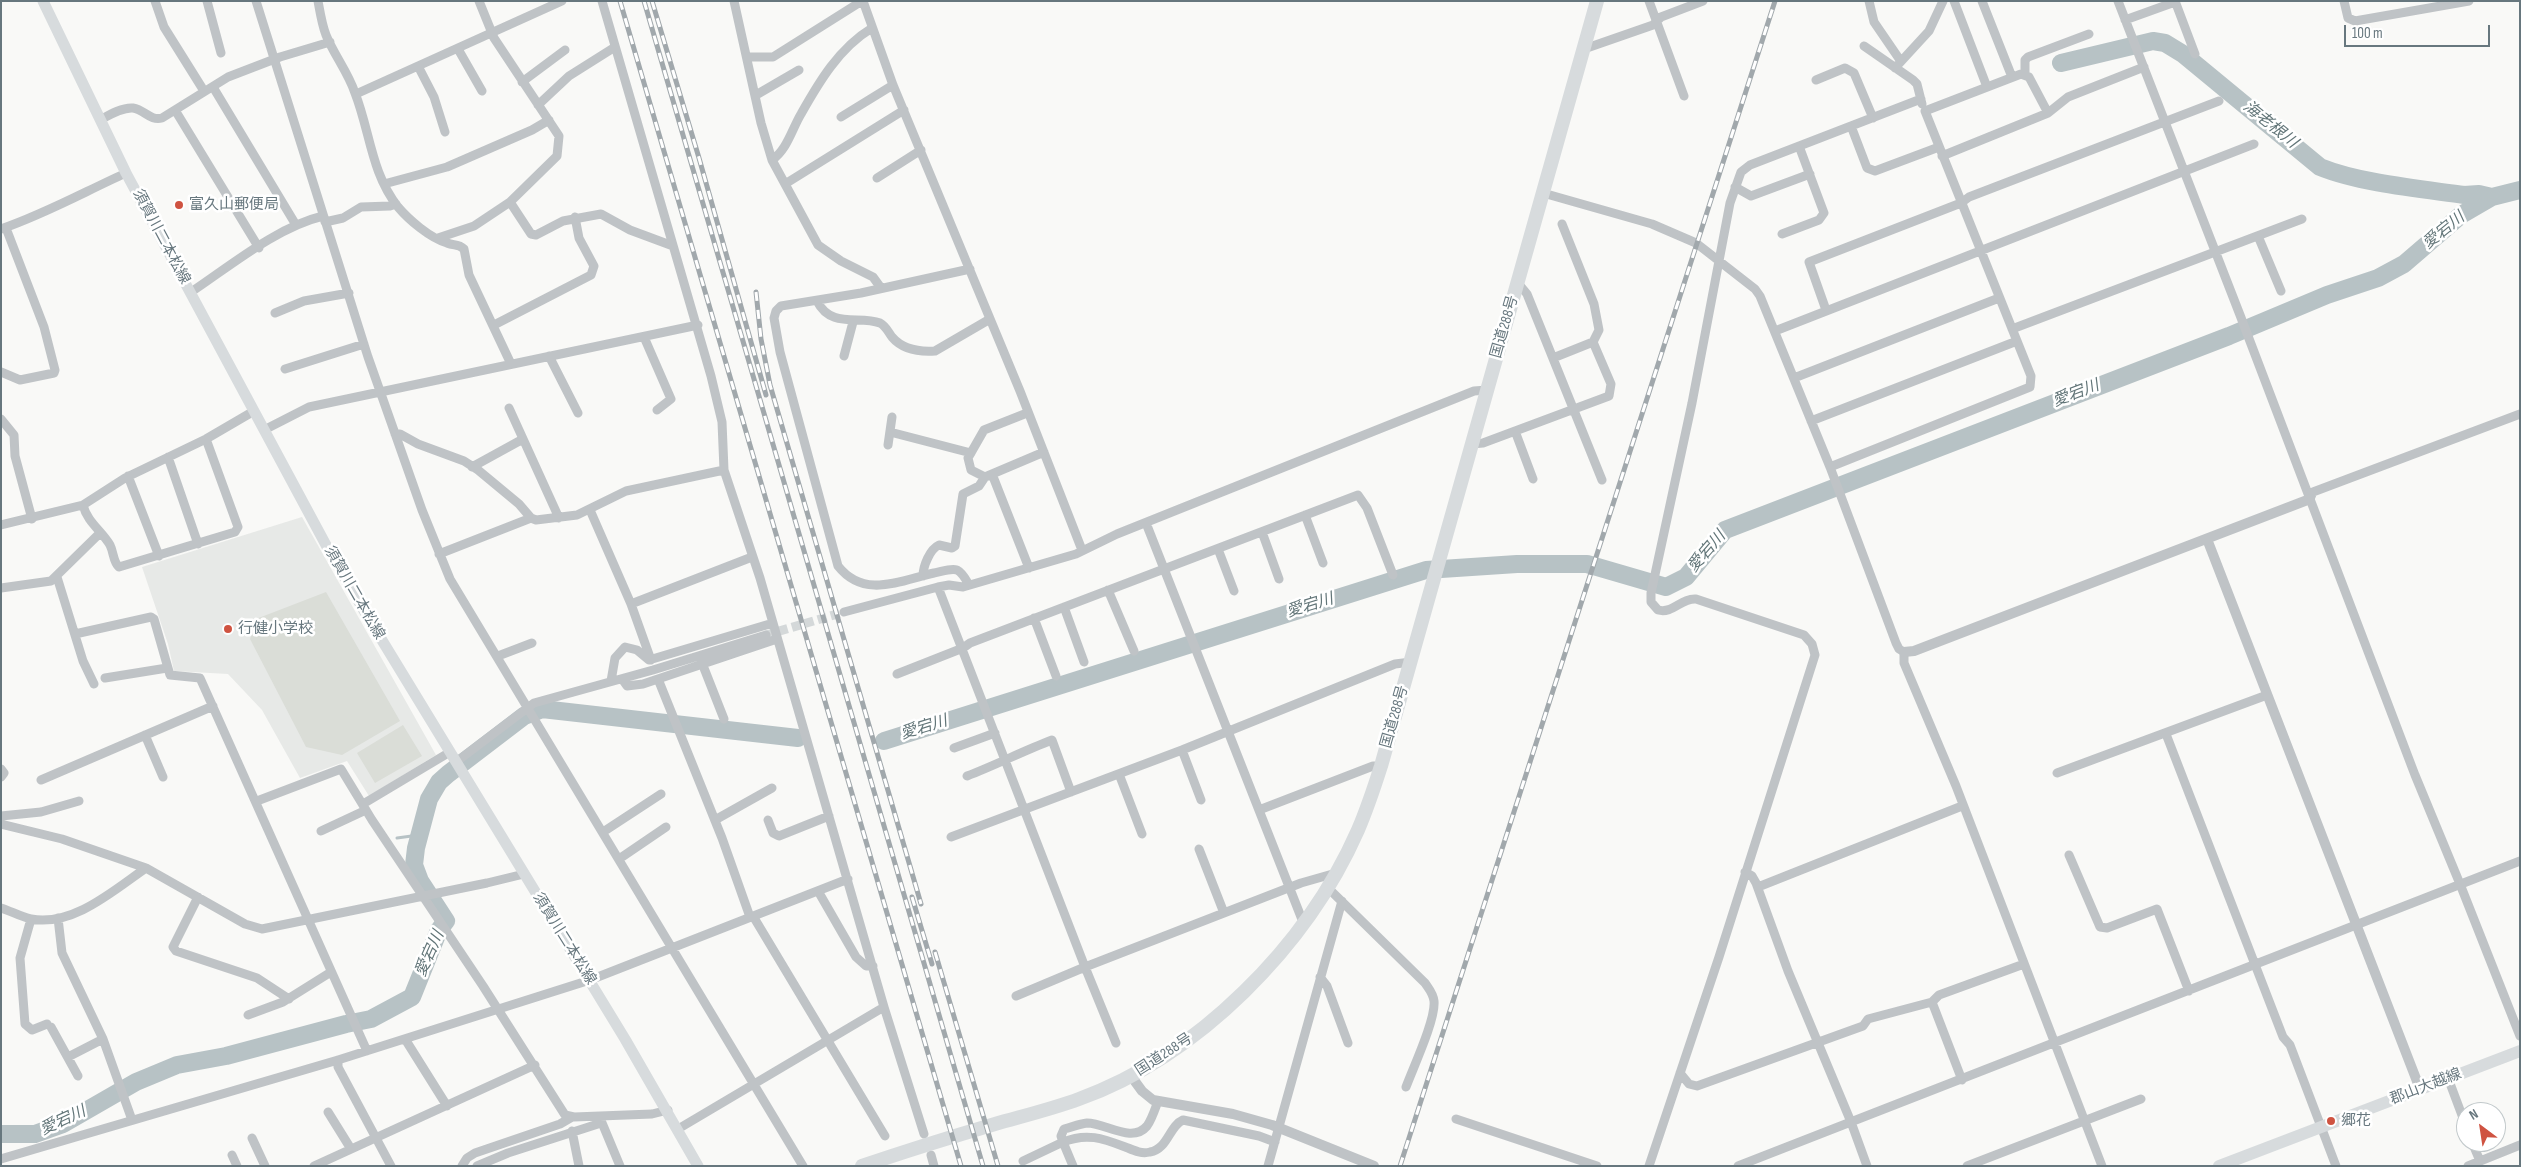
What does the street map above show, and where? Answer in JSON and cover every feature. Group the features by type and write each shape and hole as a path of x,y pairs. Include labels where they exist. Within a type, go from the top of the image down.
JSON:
{"highway":[{"name":"国道288号","path":"862,1166 963,1133 1079,1099 1131,1076 1200,1031 1260,976 1303,922 1336,873 1358,832 1381,766 1597,1"}],"main road":[{"name":"須賀川二本松線","path":"43,1 126,173 264,430 366,614 590,980 668,1110 698,1166"},
{"name":"郡山大越線","path":"2219,1166 2520,1051"}],"street":[{"path":"155,1 164,27 204,91"},
{"path":"207,1 221,53"},
{"path":"256,1 364,344 395,434 450,579 803,1166"},
{"path":"318,1 325,31 346,68 356,94 371,152 384,184 396,204 430,234 447,244 458,244 464,249 469,275 511,364"},
{"path":"438,238 474,226 510,202 557,156 560,148 559,136 522,82 492,32 479,1"},
{"path":"356,94 562,1"},
{"path":"602,1 698,325 722,422 724,470 773,623 884,1007 924,1134"},
{"path":"734,1 749,57 772,160 818,245 840,261 874,277 881,288"},
{"path":"749,57 773,57 862,1 893,85 970,269 1082,550"},
{"path":"1649,1 1684,96"},
{"path":"1584,49 1653,25 1661,17 1703,1"},
{"path":"1830,467 2030,387 2031,376 1940,151 1917,84 1898,64 1874,22 1869,1"},
{"path":"1898,64 1929,31 1943,1"},
{"path":"1954,1 1987,87"},
{"path":"1982,1 2012,77"},
{"path":"2118,1 2216,252 2415,775 2520,1036"},
{"path":"2344,1 2348,18 2355,21 2469,1"},
{"path":"2125,20 2175,2 2195,54"},
{"path":"772,160 784,146 822,77 849,46 872,28"},
{"path":"2025,76 2024,60 2028,57 2089,34"},
{"path":"100,120 122,110 133,108 150,118 159,119 228,77 330,42"},
{"path":"1864,46 1898,64"},
{"path":"538,105 569,76 615,47"},
{"path":"458,49 482,91"},
{"path":"522,82 565,50"},
{"path":"418,66 434,97 445,132"},
{"path":"1851,126 1867,168 1875,171 1940,151 2048,113 2068,97 2144,67"},
{"path":"1816,80 1845,68 1854,73 1873,118"},
{"path":"756,95 799,70"},
{"path":"1925,111 2021,74 2029,77 2048,113"},
{"path":"841,117 893,85"},
{"path":"213,86 296,225"},
{"path":"1649,1166 1813,662 1814,649 1804,635 1696,599 1688,600 1666,612 1655,608 1651,598 1735,187 1744,169 1921,99"},
{"path":"1826,310 1809,262 1961,203 1969,197 2218,101"},
{"path":"175,110 259,248"},
{"path":"785,184 904,110"},
{"path":"384,184 447,167 532,130 548,120"},
{"path":"1775,331 2254,144"},
{"path":"1782,234 1820,220 1824,213 1799,146"},
{"path":"877,178 921,150"},
{"path":"1,372 26,380 54,373 55,370 44,327 4,228 60,206 86,190 126,173"},
{"path":"1735,187 1751,196 1810,174"},
{"path":"1543,193 1652,224 1696,243 1758,293 1830,467 1896,643 1899,649 1904,652 1914,651 2208,540 2310,499 2313,492 2520,414"},
{"path":"510,202 530,234 536,235 562,221 575,217 601,214 630,230 674,246"},
{"path":"191,292 296,225 324,219 343,218 361,207 396,204"},
{"path":"494,325 590,275 594,266 579,238 575,217"},
{"path":"2012,329 2302,219"},
{"path":"1553,358 1593,342 1599,330 1594,304 1562,224"},
{"path":"2258,236 2281,291"},
{"path":"969,585 962,574 956,570 881,586 862,585 849,578 835,559 814,483 807,442 780,352 774,318 778,308 970,269"},
{"path":"1518,283 1527,294 1602,480"},
{"path":"275,314 304,302 349,293"},
{"path":"1794,378 1999,298"},
{"path":"817,301 827,312 853,322 869,321 881,324 902,346 926,351 935,351 990,319"},
{"path":"844,356 853,322"},
{"path":"264,430 309,407 698,325"},
{"path":"644,337 671,399 657,410"},
{"path":"1811,421 2016,341"},
{"path":"1472,444 1483,443 1606,398 1611,393 1611,384 1593,342"},
{"path":"284,369 364,344"},
{"path":"549,356 578,414"},
{"path":"844,612 938,586 969,585 1076,554 1146,523 1388,425 1474,391 1487,390"},
{"path":"509,408 559,518"},
{"path":"1,525 32,519 83,505 128,476 206,439 254,411"},
{"path":"1028,413 984,430 968,458 971,470 988,476 1029,568"},
{"path":"888,445 892,417"},
{"path":"1,419 14,435 15,456 32,519"},
{"path":"890,432 971,453"},
{"path":"1515,432 1533,479"},
{"path":"395,434 400,434 430,449 457,457 519,504 531,518"},
{"path":"83,505 86,515 110,547 119,568 235,532 238,527 206,439"},
{"path":"472,467 523,439"},
{"path":"923,576 924,567 934,548 939,545 952,548 955,546 963,494 979,486 988,476 1044,452"},
{"path":"168,457 198,544"},
{"path":"439,554 531,518 559,518 590,510 626,491 724,470"},
{"path":"128,476 159,556"},
{"path":"897,674 1034,618 1358,495 1367,508 1393,575"},
{"path":"590,510 631,604 650,660 752,917 828,1039 885,1136"},
{"path":"1306,516 1323,564"},
{"path":"1146,523 1229,731 1288,888 1303,922"},
{"path":"1262,532 1279,579"},
{"path":"1,588 47,582 57,578 100,533"},
{"path":"2208,540 2420,1089"},
{"path":"1218,549 1234,591"},
{"path":"631,604 752,556"},
{"path":"57,578 85,666 94,684"},
{"path":"938,586 996,733 1023,811 1116,1043"},
{"path":"1108,590 1134,651"},
{"path":"1064,607 1084,662"},
{"path":"75,634 151,618 154,619 170,675 200,678 257,801 367,1051"},
{"path":"1034,618 1056,676"},
{"path":"650,660 773,623"},
{"path":"656,674 766,635"},
{"path":"321,831 453,757 528,706 548,698 611,681 656,674 702,663 777,638"},
{"path":"498,656 532,643"},
{"path":"611,681 615,658 625,647 638,650 650,660"},
{"path":"1904,652 1904,663 1962,806 2102,1166"},
{"path":"951,837 1182,750 1396,664 1411,662"},
{"path":"702,663 724,720"},
{"path":"105,678 167,668"},
{"path":"2057,773 2267,695"},
{"path":"41,780 213,706"},
{"path":"954,748 996,733"},
{"path":"2166,734 2283,1037 2290,1045 2336,1166"},
{"path":"145,735 163,777"},
{"path":"967,776 1052,740 1071,792"},
{"path":"1182,750 1200,800"},
{"path":"1259,810 1372,766 1381,766"},
{"path":"257,801 339,768 422,897 498,1008 565,1115 600,1119 652,1114 668,1110"},
{"path":"1,769 4,773 1,777"},
{"path":"1119,774 1142,834"},
{"path":"715,820 772,788"},
{"path":"603,832 661,794"},
{"path":"2,824 79,800"},
{"path":"1758,887 1962,806"},
{"path":"768,820 773,833 779,836 829,816"},
{"path":"2,824 62,839 146,868 245,924 262,929 422,897 524,874"},
{"path":"619,858 666,827"},
{"path":"1199,849 1224,914"},
{"path":"2069,854 2100,928 2107,928 2157,909 2189,991"},
{"path":"1738,1166 2356,927 2520,861"},
{"path":"1,908 31,919 58,918 80,910 103,898 146,868"},
{"path":"1745,872 1754,879 1758,887 1788,970 1852,1122 1867,1166"},
{"path":"1016,996 1288,888 1336,873"},
{"path":"1,1159 338,1060 590,980 848,879"},
{"path":"1327,886 1425,983 1432,994 1434,1004 1431,1019 1406,1087"},
{"path":"818,891 856,958 866,966 872,966"},
{"path":"198,897 173,942 173,947 176,951 258,978 289,999"},
{"path":"1268,1166 1342,901"},
{"path":"58,918 62,953 103,1039 132,1120"},
{"path":"31,919 19,964 25,1024 32,1030 49,1025 78,1076"},
{"path":"1680,1074 1689,1084 1698,1086 1863,1026 1868,1019 1932,1002 1939,995 2024,964"},
{"path":"248,1015 274,1007 331,972"},
{"path":"1320,977 1327,986 1348,1043"},
{"path":"1932,1002 1962,1080"},
{"path":"678,1129 884,1007"},
{"path":"68,1057 103,1039"},
{"path":"405,1039 447,1106"},
{"path":"338,1060 338,1066 391,1166"},
{"path":"314,1166 535,1065"},
{"path":"1131,1076 1147,1096 1158,1101 1233,1114 1272,1125 1374,1166"},
{"path":"2448,1078 2457,1102"},
{"path":"1967,1166 2141,1099"},
{"path":"1073,1166 1061,1136 1064,1130 1086,1123 1101,1124 1130,1134 1140,1131 1147,1125 1158,1101"},
{"path":"328,1112 351,1149"},
{"path":"462,1166 467,1158 475,1153 560,1124 572,1117"},
{"path":"477,1166 490,1163 600,1119"},
{"path":"600,1119 620,1166"},
{"path":"1456,1119 1597,1166"},
{"path":"1023,1161 1079,1136 1091,1136 1137,1152 1151,1152 1162,1146 1178,1122 1183,1120 1259,1136 1275,1142"},
{"path":"572,1131 579,1166"},
{"path":"252,1138 265,1166"},
{"path":"2468,1166 2520,1145"},
{"path":"2476,1152 2480,1161"},
{"path":"232,1155 237,1166"},
{"path":"931,1155 934,1166"}],"shaded area":[{"path":"302,517 436,755 369,796 347,761 300,778 262,710 228,674 174,671 168,644 142,567"},
{"path":"326,592 400,721 342,755 306,747 250,639 256,619"},
{"path":"403,725 422,756 375,783 357,753"}],"waterway":[{"name":"海老根川","path":"2061,63 2153,41 2165,43 2183,54 2320,167 2336,173 2391,185 2492,197"},
{"name":"愛宕川","path":"884,741 1426,570 1517,564 1587,564 1666,587 1686,577 1725,530 2229,336 2327,295 2378,278 2404,264 2461,215 2492,197 2520,190"},
{"name":"愛宕川","path":"2,1134 35,1134 63,1124 136,1082 177,1065 226,1056 371,1019 412,997 439,930 446,921 420,881 414,865 416,848 429,799 439,782 448,774 524,716 542,709 798,738"},
{"path":"397,838 419,835"}],"tunnel":[{"path":"766,635 844,612"}],"railway":[{"path":"620,1 961,1166"},
{"path":"644,1 983,1166"},
{"path":"652,1 699,158 766,395"},
{"path":"1400,1166 1775,1"},
{"path":"756,292 761,339 770,385 921,904"},
{"path":"912,897 932,964"},
{"path":"935,952 998,1166"}],"place":[{"name":"富久山郵便局","path":"179,205"},
{"name":"行健小学校","path":"228,629"},
{"name":"郷花","path":"2331,1121"}]}
